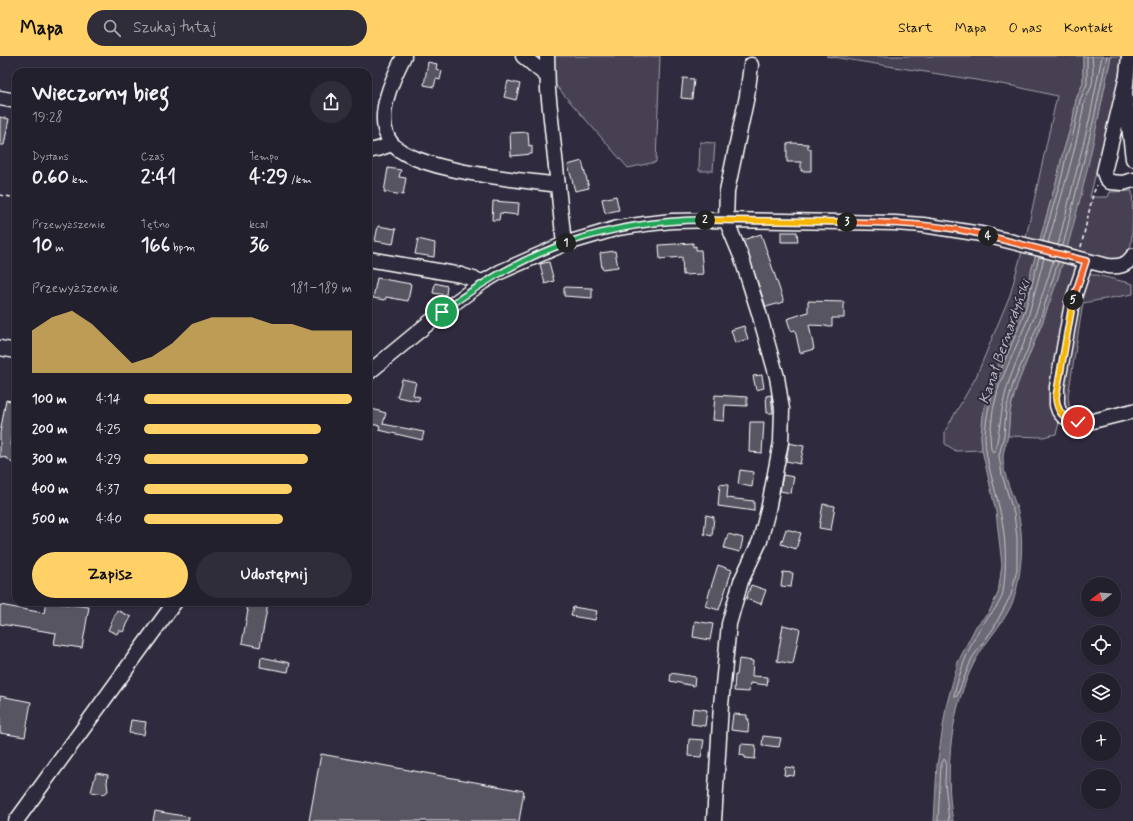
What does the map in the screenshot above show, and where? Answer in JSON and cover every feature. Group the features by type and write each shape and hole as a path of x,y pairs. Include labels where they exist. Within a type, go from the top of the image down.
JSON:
{"street":[{"path":"404,56 390,87 386,103 385,130 392,144 398,150 413,158 452,168 492,176 558,185"},
{"path":"523,56 546,76"},
{"path":"547,56 546,76 564,244"},
{"path":"1128,56 1128,89 1133,159"},
{"path":"714,821 721,705 729,624 741,581 760,541 768,510 781,442 782,409 776,376 759,313 726,220 727,191 747,96 751,65"},
{"path":"1128,89 1104,172 1106,178 1110,182 1123,183 1133,180"},
{"path":"0,98 12,100"},
{"path":"372,150 392,144"},
{"path":"372,370 442,312 483,282 522,261 564,244 618,228 672,221 726,220 895,223 951,228 1081,256 1116,267 1123,266 1133,256"},
{"path":"1081,256 1057,386 1057,405 1059,411 1063,416 1078,422 1093,421 1133,411"},
{"path":"372,260 461,275 483,282"},
{"path":"0,348 12,350"},
{"path":"16,821 173,606"}],"path":[{"path":"1081,256 1093,194 1104,172"},
{"path":"0,195 12,197"}],"shaded area":[{"path":"530,56 660,56 656,162 628,168"},
{"path":"826,56 1083,56 1083,83 1076,99 1073,119 1018,318 991,383 984,408 981,436 982,450 956,451 945,444 945,431 976,377 1010,295 1026,237 1057,96 1013,86"},
{"path":"1111,56 1122,56 1117,87 1090,197 1108,197 1110,192 1132,191 1133,204 1129,254 1115,262 1082,254 1082,251 1066,247 1098,119"},
{"path":"700,142 715,143 713,171 699,171"},
{"path":"1062,263 1077,267 1055,417 1059,423 1056,434 1043,437 1008,436 1010,411 1017,385 1043,321"},
{"path":"1089,275 1097,275 1133,284 1133,294 1083,303 1068,396 1070,414 1061,403 1060,397 1082,282"}],"water":[{"path":"1083,56 1111,56 1088,168 1074,223 1052,296 1014,395 1010,411 1008,435 1003,455 1003,465 1020,522 1022,552 1018,582 1009,611 980,652 960,698 955,718 950,760 949,781 953,821 934,821 937,765 946,707 958,662 976,626 989,612 998,593 1002,565 996,512 982,450 981,436 984,408 991,382 1018,318 1073,119 1076,99 1083,83"}],"building":[{"path":"428,62 437,64 436,69 442,71 440,80 436,79 434,87 424,85"},
{"path":"683,78 694,79 692,99 681,98"},
{"path":"508,81 520,84 516,100 504,97"},
{"path":"0,117 9,119 4,145 0,145"},
{"path":"528,132 529,146 532,145 532,154 511,156 510,133"},
{"path":"787,144 808,144 808,149 811,149 811,171 801,171 801,162 787,162"},
{"path":"582,161 589,188 575,191 568,165"},
{"path":"388,168 401,170 399,177 406,178 403,195 384,192"},
{"path":"616,196 619,210 605,213 602,199"},
{"path":"493,201 519,203 518,215 500,213 499,220 492,220"},
{"path":"378,226 396,229 393,244 375,241"},
{"path":"781,232 797,232 798,242 781,242"},
{"path":"761,234 784,302 766,307 743,240"},
{"path":"418,239 435,243 434,257 415,254"},
{"path":"693,243 693,247 696,246 696,250 701,250 703,274 683,275 682,257 660,259 659,245"},
{"path":"615,251 618,267 602,269 600,253"},
{"path":"549,262 554,281 545,284 540,264"},
{"path":"377,278 411,284 408,301 386,297 385,300 373,298"},
{"path":"435,283 447,286 446,295 433,293"},
{"path":"564,287 592,288 592,298 564,296"},
{"path":"808,301 844,302 844,318 832,318 832,326 809,325 814,349 800,353 795,330 791,331 787,319 808,312"},
{"path":"744,326 748,339 735,343 731,330"},
{"path":"762,375 764,388 756,390 753,376"},
{"path":"402,379 416,382 413,395 420,397 418,401 397,397"},
{"path":"715,395 747,397 747,406 725,405 724,421 713,420"},
{"path":"771,395 773,413 767,413 766,396"},
{"path":"6,400 12,401 12,436 10,445 12,447 12,463 7,458 0,457 0,433"},
{"path":"372,409 386,413 383,424 424,432 422,440 379,430 380,426 372,424"},
{"path":"750,422 764,422 762,453 749,452"},
{"path":"789,443 804,446 800,464 786,461"},
{"path":"740,470 754,472 752,487 738,484"},
{"path":"783,475 794,477 791,493 780,491"},
{"path":"720,484 728,485 727,498 754,501 754,511 718,506"},
{"path":"823,504 835,506 831,530 819,528"},
{"path":"706,515 714,517 712,536 704,534"},
{"path":"786,529 801,533 796,549 781,544"},
{"path":"728,534 743,538 740,552 724,548"},
{"path":"718,565 732,570 719,610 705,606"},
{"path":"783,572 793,573 791,587 781,586"},
{"path":"751,585 766,590 761,604 746,599"},
{"path":"0,605 44,613 45,606 89,607 82,648 54,644 56,633 0,624"},
{"path":"248,606 268,606 260,647 242,643"},
{"path":"573,607 597,611 595,620 571,616"},
{"path":"117,610 131,617 123,632 119,630 117,634 108,630"},
{"path":"695,621 713,624 710,640 693,637"},
{"path":"783,625 800,629 793,664 777,661"},
{"path":"261,657 290,663 288,672 260,667"},
{"path":"739,659 753,661 752,676 768,677 767,685 750,683 749,692 734,691 735,675 737,675"},
{"path":"671,673 695,677 694,686 670,681"},
{"path":"0,696 31,702 25,737 0,733"},
{"path":"693,708 707,710 705,726 691,724"},
{"path":"733,714 747,715 747,719 749,719 748,732 731,730"},
{"path":"131,720 146,722 144,735 129,733"},
{"path":"763,736 781,738 779,747 762,745"},
{"path":"689,739 704,740 701,757 688,756"},
{"path":"741,744 756,745 755,759 745,758 745,756 740,755"},
{"path":"321,754 524,791 519,821 309,821"},
{"path":"785,767 795,768 794,776 784,775"},
{"path":"96,773 108,775 108,791 104,794 91,792"},
{"path":"155,811 189,817 188,821 153,821"}],"route":[{"path":"442,312 483,282 522,261 544,251 590,235 618,228 672,221 699,220 895,223 951,228 981,234 1086,261 1072,303 1056,397 1059,411 1063,416 1078,422"}],"water label":[{"name":"Kanał Bernardyński","path":"1005,342"}]}
